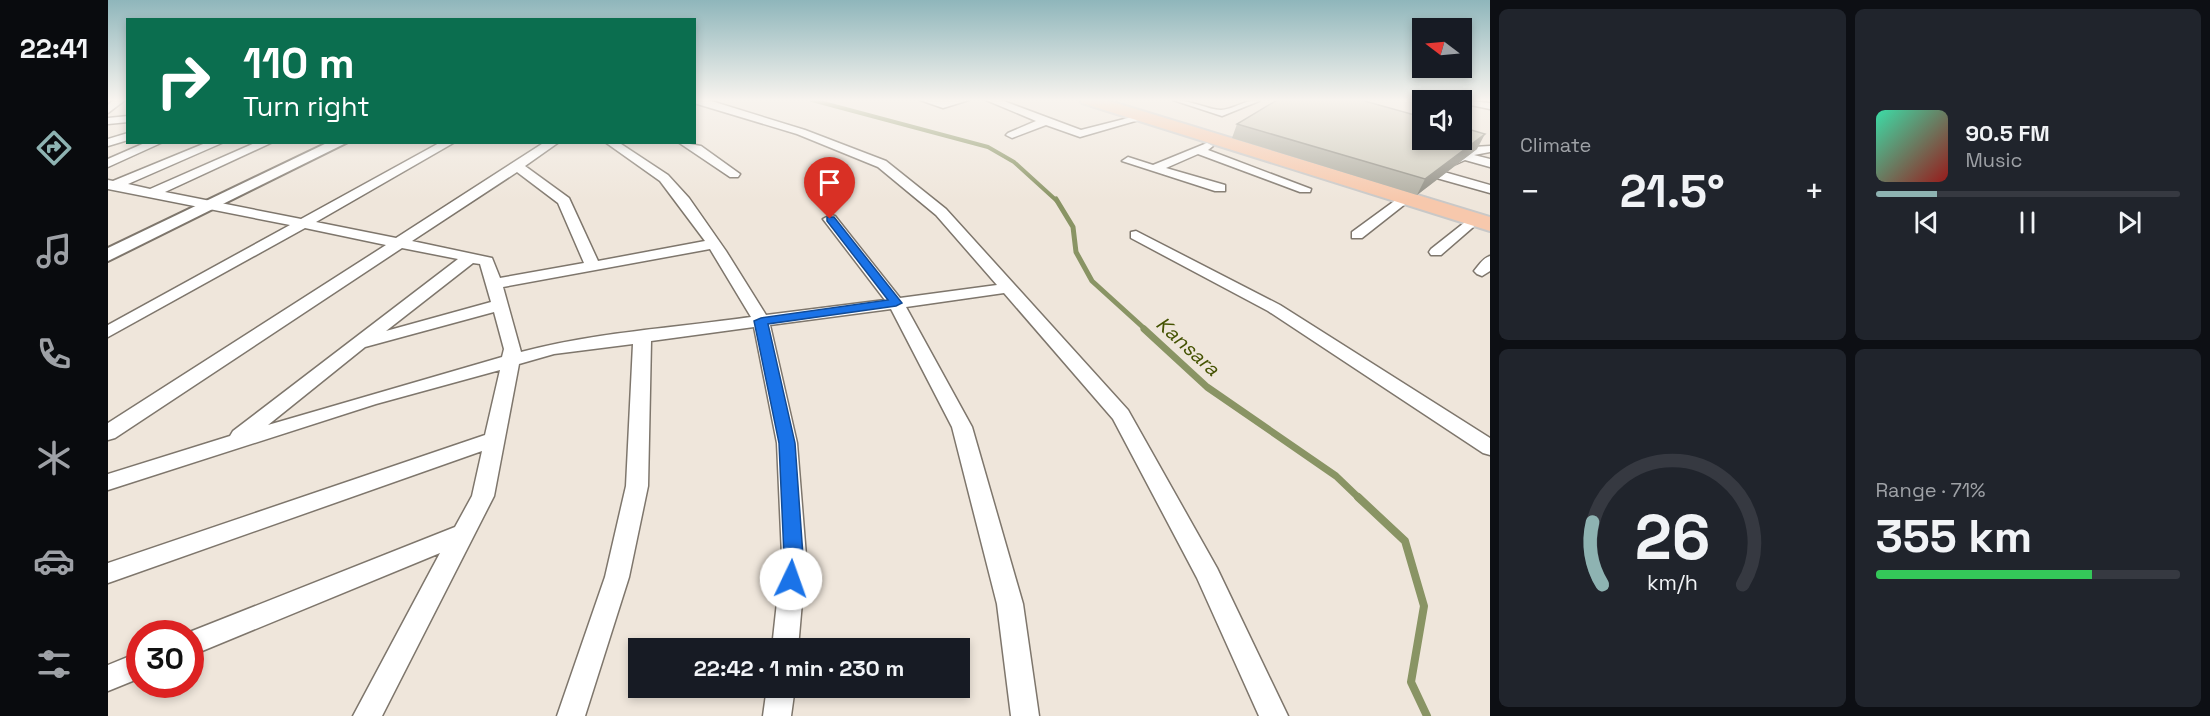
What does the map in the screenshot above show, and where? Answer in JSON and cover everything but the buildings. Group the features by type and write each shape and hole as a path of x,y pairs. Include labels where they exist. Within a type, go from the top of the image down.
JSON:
{"highway":[{"path":"1198,133 1290,162 1422,187"},
{"path":"1224,133 1422,187 1485,220"}],"street":[{"path":"805,133 882,164 941,212 1121,415 1208,575 1274,716"},
{"path":"1012,135 1016,133"},
{"path":"108,143 126,137"},
{"path":"1156,168 1219,140"},
{"path":"108,163 153,144"},
{"path":"110,183 182,144"},
{"path":"110,183 214,144"},
{"path":"151,193 263,144"},
{"path":"108,255 337,144"},
{"path":"108,332 446,144"},
{"path":"108,433 551,144"},
{"path":"613,144 664,178 714,244 761,321 787,443 794,556 786,638"},
{"path":"687,144 734,174"},
{"path":"1357,235 1462,156 1477,149 1490,149"},
{"path":"1197,150 1305,189"},
{"path":"1462,156 1490,164"},
{"path":"1128,161 1220,188"},
{"path":"1265,175 1290,162"},
{"path":"517,167 532,175 564,201 593,266"},
{"path":"110,183 211,206 487,261 513,349 483,496 367,716"},
{"path":"1422,187 1490,189"},
{"path":"830,219 896,303 962,427 1010,604 1024,716"},
{"path":"1436,252 1485,220"},
{"path":"1136,235 1274,308 1490,448"},
{"path":"494,284 714,244"},
{"path":"231,443 469,258"},
{"path":"108,482 369,400 553,349 642,335 1009,288"},
{"path":"355,345 500,305"},
{"path":"571,716 617,577 637,486 642,335"},
{"path":"108,573 495,439"},
{"path":"204,638 463,534"},
{"path":"108,678 126,671"},
{"path":"777,716 779,698"}],"waterway":[{"name":"Kansara","path":"937,133 988,147 1014,162 1057,201"},
{"name":"Kansara","path":"1056,199 1073,227 1076,252 1092,281 1146,330"},
{"name":"Kansara","path":"1144,329 1207,387 1336,476 1360,499"},
{"name":"Kansara","path":"1358,497 1405,541 1424,606 1411,682 1427,716"}],"route":[{"path":"791,579 794,556 787,443 761,321 896,303 843,232 830,219"}]}
